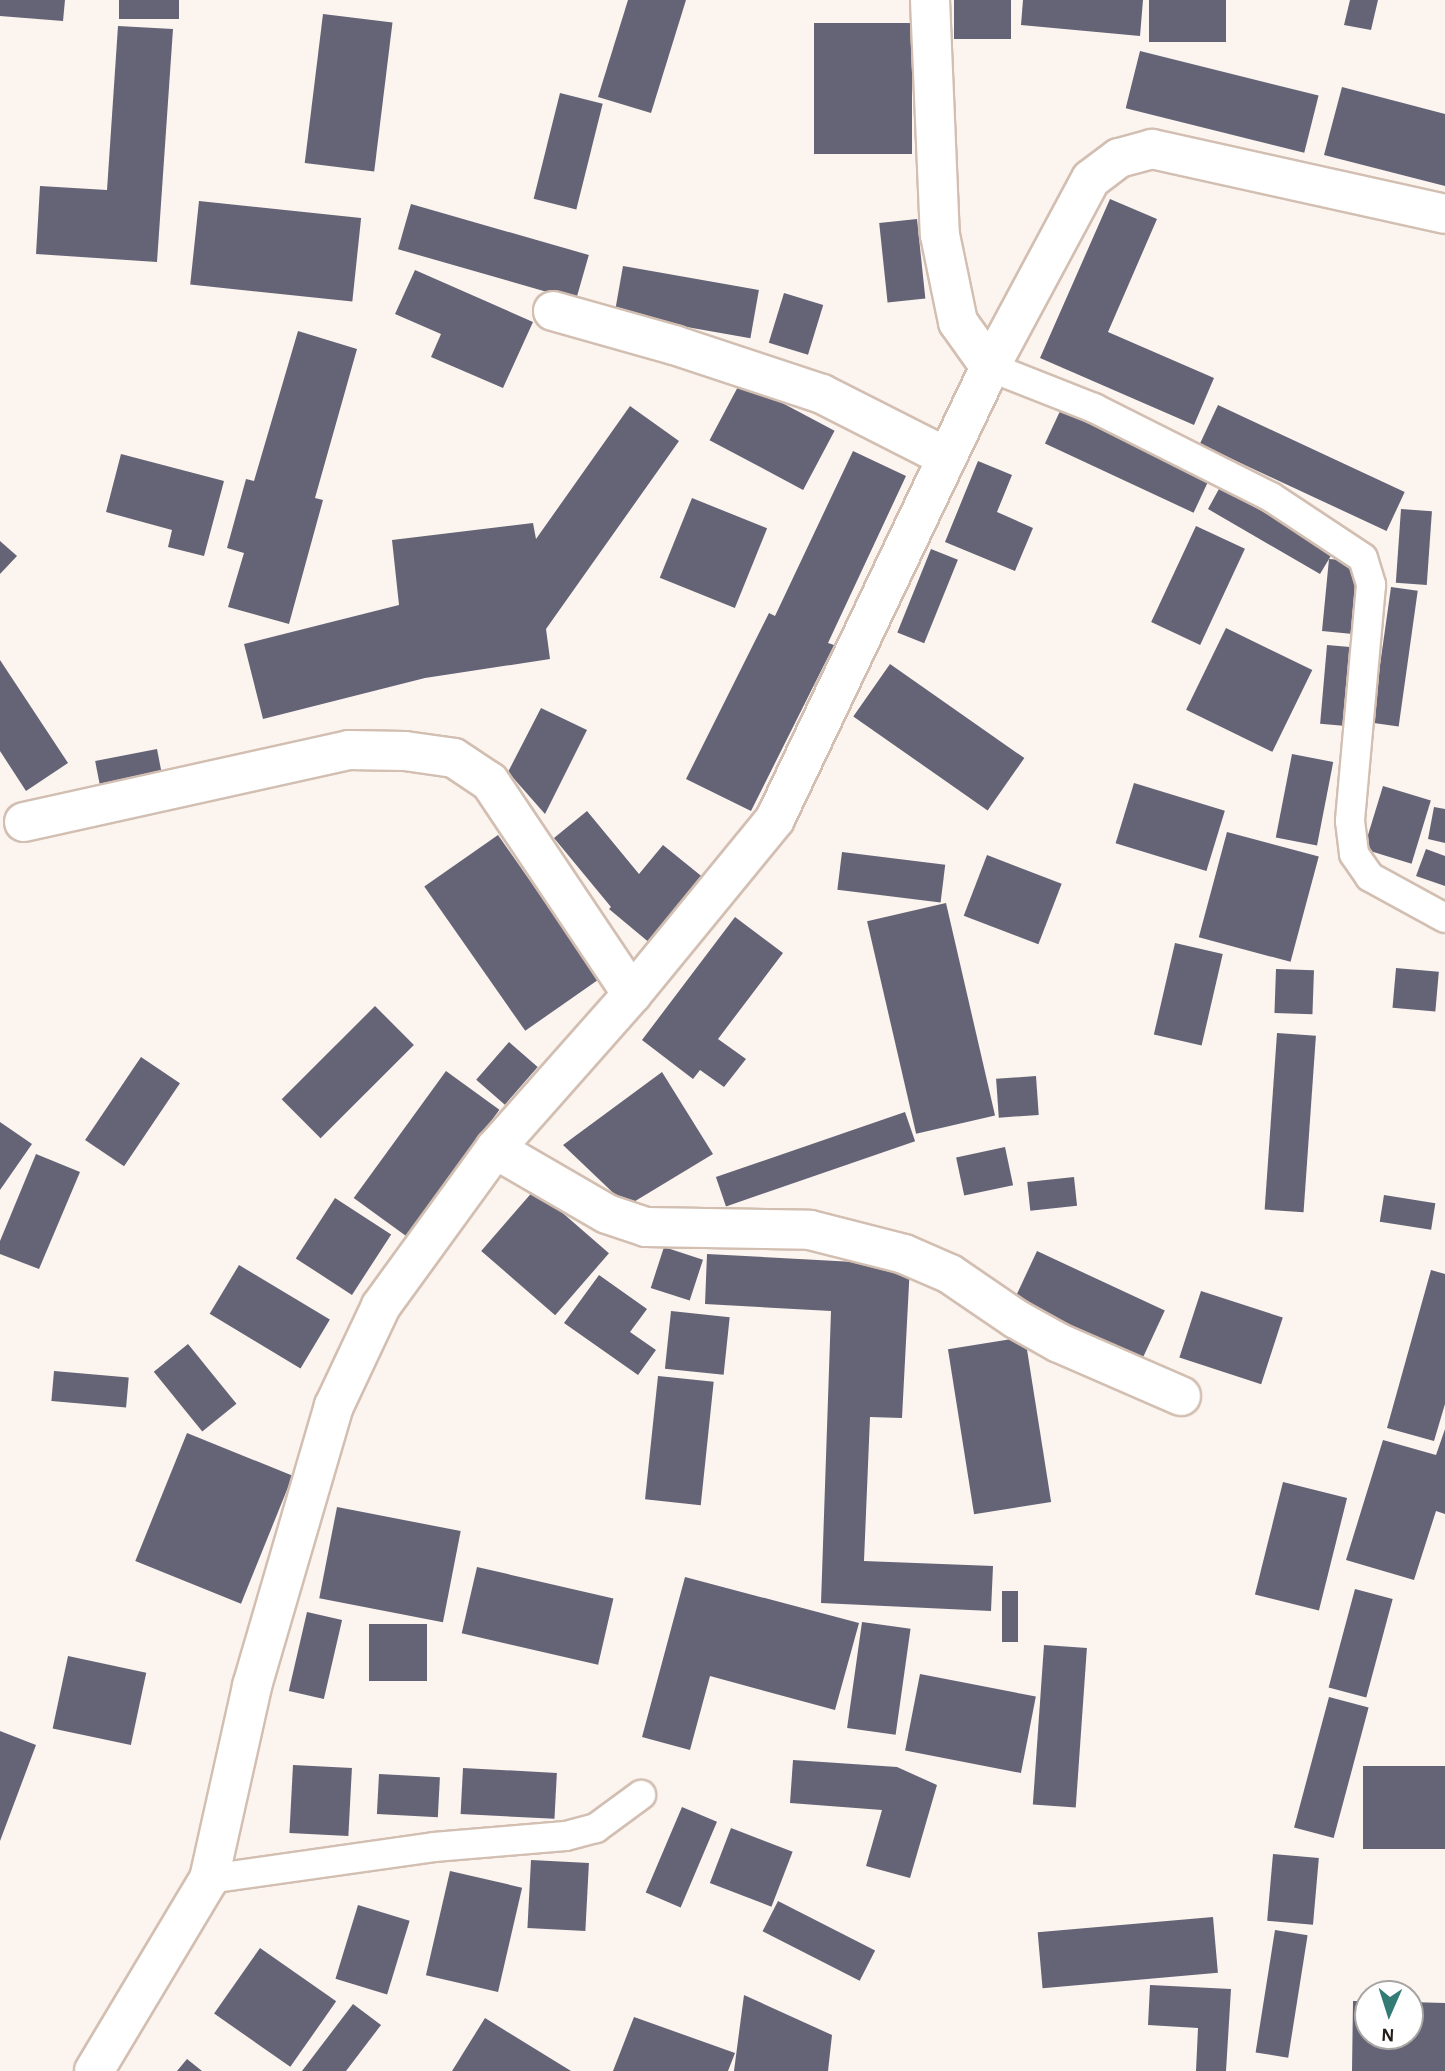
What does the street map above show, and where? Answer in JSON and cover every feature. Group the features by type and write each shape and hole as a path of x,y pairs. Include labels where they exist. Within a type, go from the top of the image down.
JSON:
{"street":[{"path":"930,0 940,236 958,322 990,367"},
{"path":"94,2071 209,1879 252,1686 334,1406 381,1306 495,1149 632,994 775,819 990,367 1091,179 1119,158 1152,149 1445,215"},
{"path":"553,311 674,345 822,394 946,457"},
{"path":"24,822 348,750 405,751 454,758 490,782 632,994"},
{"path":"495,1149 607,1214 646,1227 810,1230 904,1254 950,1273 1016,1319 1059,1343 1181,1396"}],"lane":[{"path":"990,367 1094,408 1271,497 1363,558 1371,585 1350,821 1354,854 1370,877 1445,918"},
{"path":"209,1879 434,1847 566,1836 596,1828 641,1795"}],"building":[{"path":"0,0 65,0 63,21 0,16"},
{"path":"119,0 179,0 179,19 119,19"},
{"path":"628,0 686,0 651,113 598,97"},
{"path":"954,0 1011,0 1011,39 954,39"},
{"path":"1023,0 1143,0 1140,36 1021,25"},
{"path":"1149,0 1226,0 1226,42 1149,42"},
{"path":"1350,0 1378,0 1371,30 1344,25"},
{"path":"323,14 392,23 374,171 305,163"},
{"path":"814,23 912,23 912,154 814,154"},
{"path":"118,26 173,29 157,262 36,254 40,186 107,190"},
{"path":"1140,51 1319,96 1304,153 1126,108"},
{"path":"1342,87 1445,114 1445,186 1324,155"},
{"path":"560,93 603,104 576,209 534,199"},
{"path":"1110,199 1157,219 1108,332 1214,378 1194,425 1040,358"},
{"path":"199,201 361,218 352,302 190,285"},
{"path":"411,204 589,255 576,300 398,249"},
{"path":"917,219 925,299 888,303 879,223"},
{"path":"623,266 759,290 750,338 614,314"},
{"path":"415,270 533,322 503,388 431,357 441,334 395,314"},
{"path":"784,293 823,305 808,355 769,343"},
{"path":"298,331 357,349 315,498 323,500 289,624 228,607 244,553 227,548 246,479 254,481"},
{"path":"741,381 835,431 803,490 710,440"},
{"path":"1218,405 1405,492 1387,531 1200,444"},
{"path":"630,406 679,441 546,629 550,659 425,678 263,719 244,644 399,605 392,540 533,523 536,539"},
{"path":"1061,409 1210,478 1194,513 1045,443"},
{"path":"853,451 906,476 828,643 834,645 751,811 686,779 769,613 775,616"},
{"path":"121,454 224,481 204,556 168,547 172,530 106,512"},
{"path":"978,461 1012,475 997,512 1033,528 1015,571 945,542"},
{"path":"1220,487 1333,552 1320,574 1208,509"},
{"path":"692,498 767,528 735,608 660,578"},
{"path":"1401,509 1432,511 1427,585 1396,583"},
{"path":"1196,526 1245,549 1200,645 1151,622"},
{"path":"0,541 17,556 0,574"},
{"path":"931,549 958,560 924,643 897,632"},
{"path":"1329,559 1370,562 1363,635 1322,631"},
{"path":"1391,587 1418,591 1399,726 1372,723"},
{"path":"1226,628 1312,670 1272,752 1186,710"},
{"path":"1327,645 1350,647 1343,726 1320,724"},
{"path":"0,660 68,763 26,791 0,751"},
{"path":"890,664 1024,758 988,810 853,716"},
{"path":"541,708 587,730 545,814 508,772"},
{"path":"157,749 162,775 100,787 95,761"},
{"path":"1292,754 1333,762 1317,845 1276,837"},
{"path":"1134,783 1225,811 1206,871 1116,843"},
{"path":"1383,786 1431,801 1412,864 1364,849"},
{"path":"1434,807 1445,809 1445,843 1428,839"},
{"path":"587,811 639,874 663,845 705,879 651,944 609,909 611,907 554,838"},
{"path":"1227,832 1319,857 1291,962 1199,937"},
{"path":"498,835 599,979 525,1031 424,887"},
{"path":"1426,849 1445,856 1445,886 1416,876"},
{"path":"842,852 945,865 941,902 837,890"},
{"path":"987,855 1062,884 1038,944 964,916"},
{"path":"946,903 995,1115 916,1134 867,921"},
{"path":"735,917 783,953 718,1039 746,1059 724,1087 700,1070 693,1079 642,1040"},
{"path":"1175,943 1223,954 1202,1046 1154,1035"},
{"path":"1396,968 1439,972 1435,1012 1393,1008"},
{"path":"1276,969 1314,970 1312,1014 1274,1013"},
{"path":"375,1006 414,1045 321,1138 282,1099"},
{"path":"1277,1033 1316,1036 1304,1212 1265,1210"},
{"path":"509,1042 538,1067 505,1105 476,1080"},
{"path":"141,1057 180,1083 124,1166 85,1140"},
{"path":"446,1071 499,1110 407,1237 354,1198"},
{"path":"662,1072 713,1154 627,1206 563,1145"},
{"path":"1036,1076 1039,1115 999,1118 996,1079"},
{"path":"905,1112 915,1141 726,1206 716,1177"},
{"path":"0,1122 32,1144 0,1190"},
{"path":"1005,1147 1013,1185 964,1196 956,1157"},
{"path":"36,1154 80,1172 39,1269 0,1254 0,1241"},
{"path":"1074,1177 1077,1206 1030,1211 1027,1182"},
{"path":"535,1189 609,1253 555,1315 481,1251"},
{"path":"1384,1195 1435,1203 1431,1230 1380,1222"},
{"path":"335,1198 391,1234 352,1295 296,1258"},
{"path":"664,1247 703,1260 690,1301 651,1288"},
{"path":"1037,1251 1165,1311 1140,1363 1012,1304"},
{"path":"707,1254 910,1265 902,1418 870,1417 864,1561 993,1566 991,1611 821,1603 831,1311 705,1304"},
{"path":"239,1265 330,1320 301,1368 210,1314"},
{"path":"1431,1270 1445,1274 1445,1404 1434,1441 1387,1428"},
{"path":"599,1275 647,1309 630,1332 656,1350 638,1375 564,1323"},
{"path":"1201,1291 1283,1318 1261,1384 1179,1358"},
{"path":"671,1311 730,1317 724,1375 665,1369"},
{"path":"1025,1337 1051,1502 974,1514 948,1349"},
{"path":"188,1344 236,1404 202,1432 154,1372"},
{"path":"54,1371 129,1378 126,1407 51,1401"},
{"path":"658,1376 714,1382 701,1505 645,1499"},
{"path":"1445,1429 1445,1514 1436,1511 1414,1580 1346,1560 1383,1440 1436,1455"},
{"path":"187,1433 293,1476 241,1604 135,1561"},
{"path":"1283,1482 1347,1498 1319,1611 1255,1595"},
{"path":"337,1507 461,1531 443,1622 319,1598"},
{"path":"477,1567 613,1598 598,1665 462,1633"},
{"path":"685,1577 859,1623 835,1710 710,1676 690,1750 642,1737"},
{"path":"1355,1589 1393,1599 1366,1698 1329,1688"},
{"path":"1002,1591 1018,1591 1018,1642 1002,1642"},
{"path":"307,1612 342,1620 324,1699 289,1691"},
{"path":"862,1622 911,1629 896,1735 847,1728"},
{"path":"369,1624 427,1624 427,1681 369,1681"},
{"path":"1044,1645 1087,1648 1076,1808 1033,1805"},
{"path":"68,1656 146,1673 131,1745 53,1728"},
{"path":"920,1674 1036,1697 1021,1773 905,1751"},
{"path":"1329,1697 1369,1708 1334,1838 1294,1827"},
{"path":"0,1731 36,1745 0,1841"},
{"path":"793,1760 897,1767 937,1785 910,1878 866,1866 882,1810 790,1803"},
{"path":"293,1765 352,1768 348,1836 289,1833"},
{"path":"1363,1766 1445,1766 1445,1849 1363,1849"},
{"path":"463,1768 557,1773 554,1819 461,1814"},
{"path":"379,1774 440,1777 438,1817 377,1814"},
{"path":"682,1807 717,1822 681,1907 646,1893"},
{"path":"731,1828 793,1852 771,1907 710,1883"},
{"path":"1273,1854 1319,1858 1313,1925 1267,1921"},
{"path":"531,1860 589,1863 585,1931 527,1928"},
{"path":"450,1871 522,1888 498,1992 426,1975"},
{"path":"778,1901 875,1950 860,1981 763,1931"},
{"path":"358,1905 410,1921 387,1994 335,1979"},
{"path":"1213,1917 1218,1973 1043,1988 1038,1932"},
{"path":"1275,1930 1308,1935 1288,2058 1256,2052"},
{"path":"260,1948 336,2001 290,2067 214,2014"},
{"path":"1150,1985 1231,1989 1226,2071 1196,2071 1198,2028 1148,2025"},
{"path":"744,1995 832,2035 828,2071 734,2071"},
{"path":"1353,2001 1354,2050 1424,2050 1424,2002 1445,2003 1445,2071 1352,2071"},
{"path":"353,2004 381,2025 346,2071 302,2071"},
{"path":"634,2017 735,2053 728,2071 613,2071"},
{"path":"485,2018 571,2071 452,2071"},
{"path":"187,2059 202,2071 177,2071"}]}
